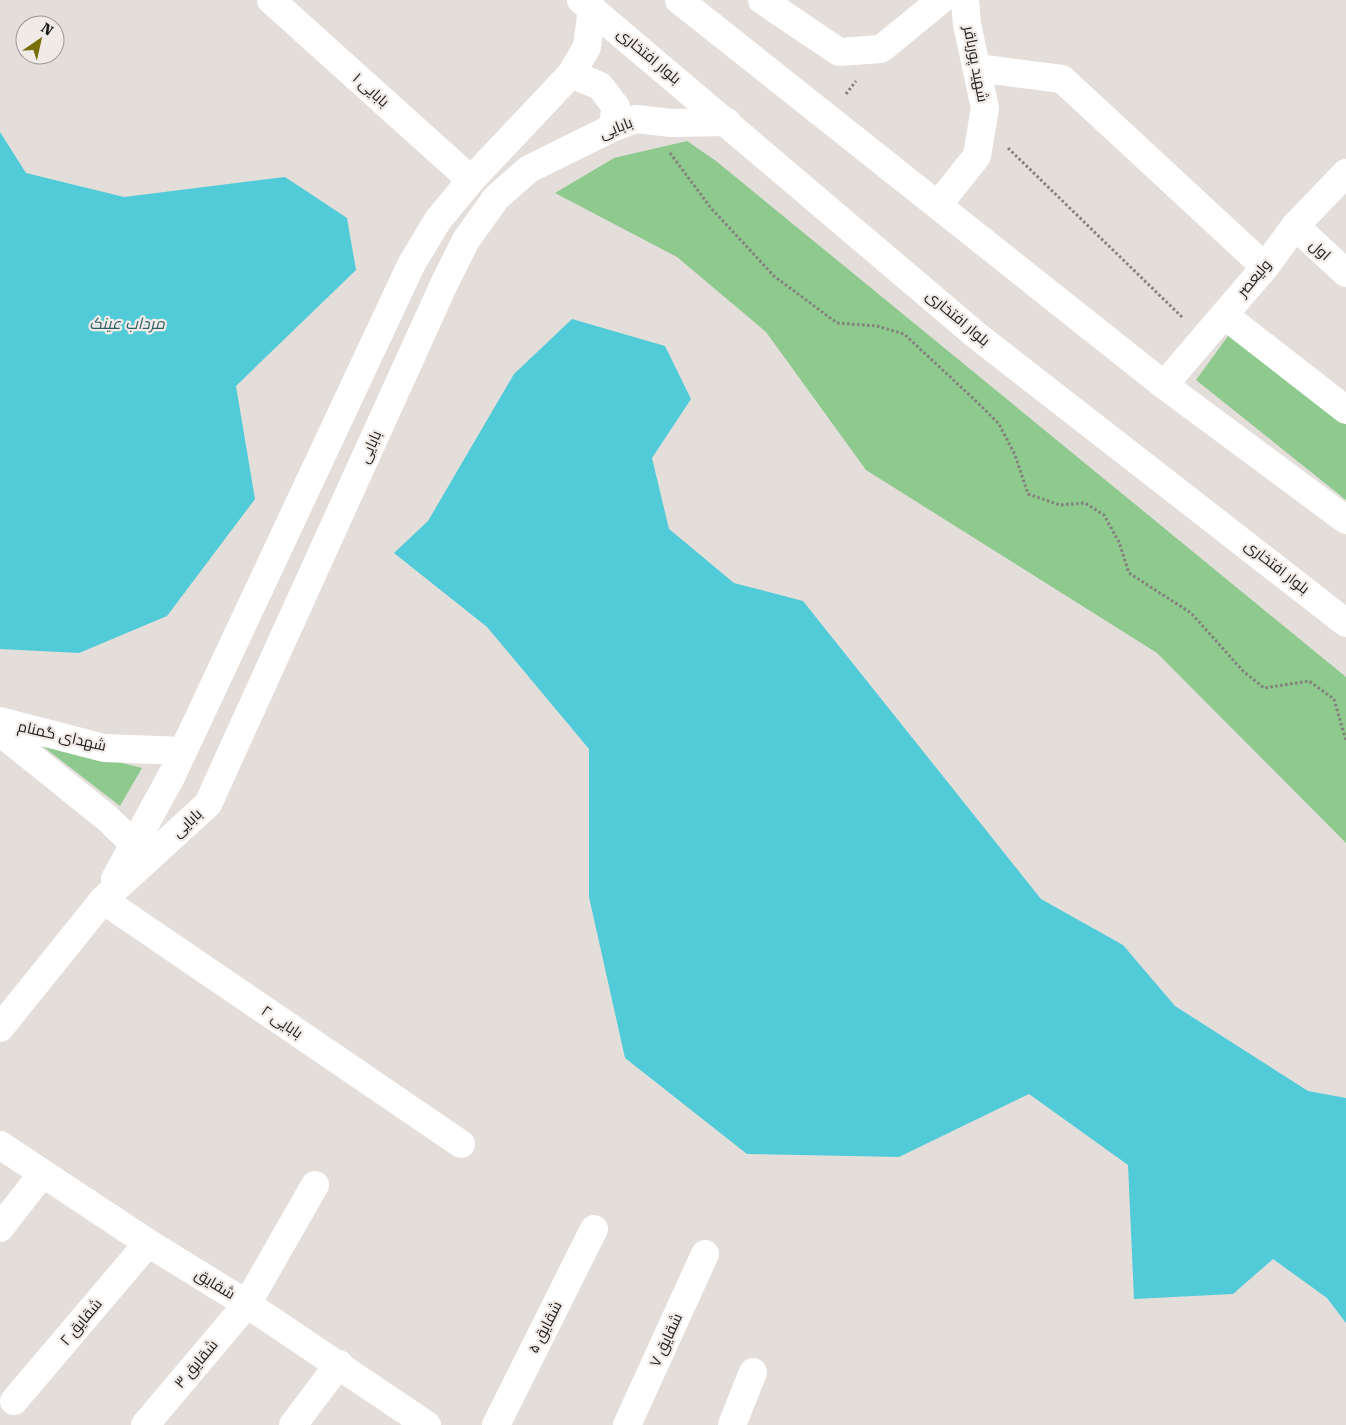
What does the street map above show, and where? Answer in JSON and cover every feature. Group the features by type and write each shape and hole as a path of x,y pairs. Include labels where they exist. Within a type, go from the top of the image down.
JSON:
{"main road":[{"name":"بابایی ۱","path":"270,0 471,180"},
{"path":"679,0 1164,385 1346,520"},
{"path":"762,0 839,52 881,49 941,0"},
{"name":"شهید پورباقر","path":"938,205 977,156 986,108 965,0"},
{"name":"بابایی","path":"103,900 183,751 412,263 438,220 471,180 571,74 587,47 586,4"},
{"name":"بلوار افتخاری","path":"586,4 976,335 1294,580 1346,623"},
{"path":"977,68 1062,79 1264,267"},
{"path":"571,74 600,86 616,107 612,128"},
{"name":"بابایی","path":"0,1028 103,900 208,804 445,282 466,240 496,198 529,168 612,128 636,119 671,123 727,122"},
{"name":"ولیعصر","path":"1164,385 1264,267 1295,226 1346,173"},
{"name":"اول","path":"1295,226 1346,273"},
{"path":"1224,315 1346,410"},
{"path":"1295,483 1346,540"},
{"path":"1294,580 1346,610"},
{"name":"شهدای گمنام","path":"0,721 104,748 183,751"},
{"name":"شهدای گمنام","path":"0,732 107,818 134,844"},
{"name":"بابایی ۲","path":"103,900 461,1144"},
{"name":"شقایق","path":"0,1145 148,1243 339,1364 428,1425"},
{"path":"0,1228 42,1174"},
{"name":"شقایق ۳","path":"145,1425 247,1304 315,1185"},
{"name":"شقایق ۵","path":"496,1425 594,1229"},
{"name":"شقایق ۲","path":"14,1401 148,1243"},
{"name":"شقایق ۷","path":"627,1425 706,1254"},
{"path":"293,1425 339,1364"},
{"path":"732,1425 753,1372"}],"path":[{"path":"646,120 711,208 774,276 837,323 877,326 904,334 1000,424 1015,455 1028,494 1060,505 1086,503 1104,515 1119,542 1129,572 1191,614 1243,670 1264,688 1309,681 1334,699 1346,741"},
{"path":"982,123 1204,338"}],"green space":[{"path":"687,141 716,161 1346,677 1346,843 1157,653 866,470 766,332 677,257 555,193 614,158"},
{"path":"1231,332 1346,417 1346,500 1196,380"},
{"path":"36,741 142,768 120,806"}],"water":[{"name":"مرداب عینک","path":"0,132 26,173 124,197 285,177 347,218 356,270 236,386 255,499 167,616 79,653 0,649"},
{"path":"572,319 665,346 691,399 652,458 669,529 734,583 803,601 1041,899 1123,945 1175,1006 1308,1091 1346,1098 1346,1323 1327,1298 1273,1259 1233,1294 1134,1299 1128,1165 1029,1094 899,1157 747,1154 625,1058 589,897 589,749 487,627 394,553 428,521 514,374"}]}
